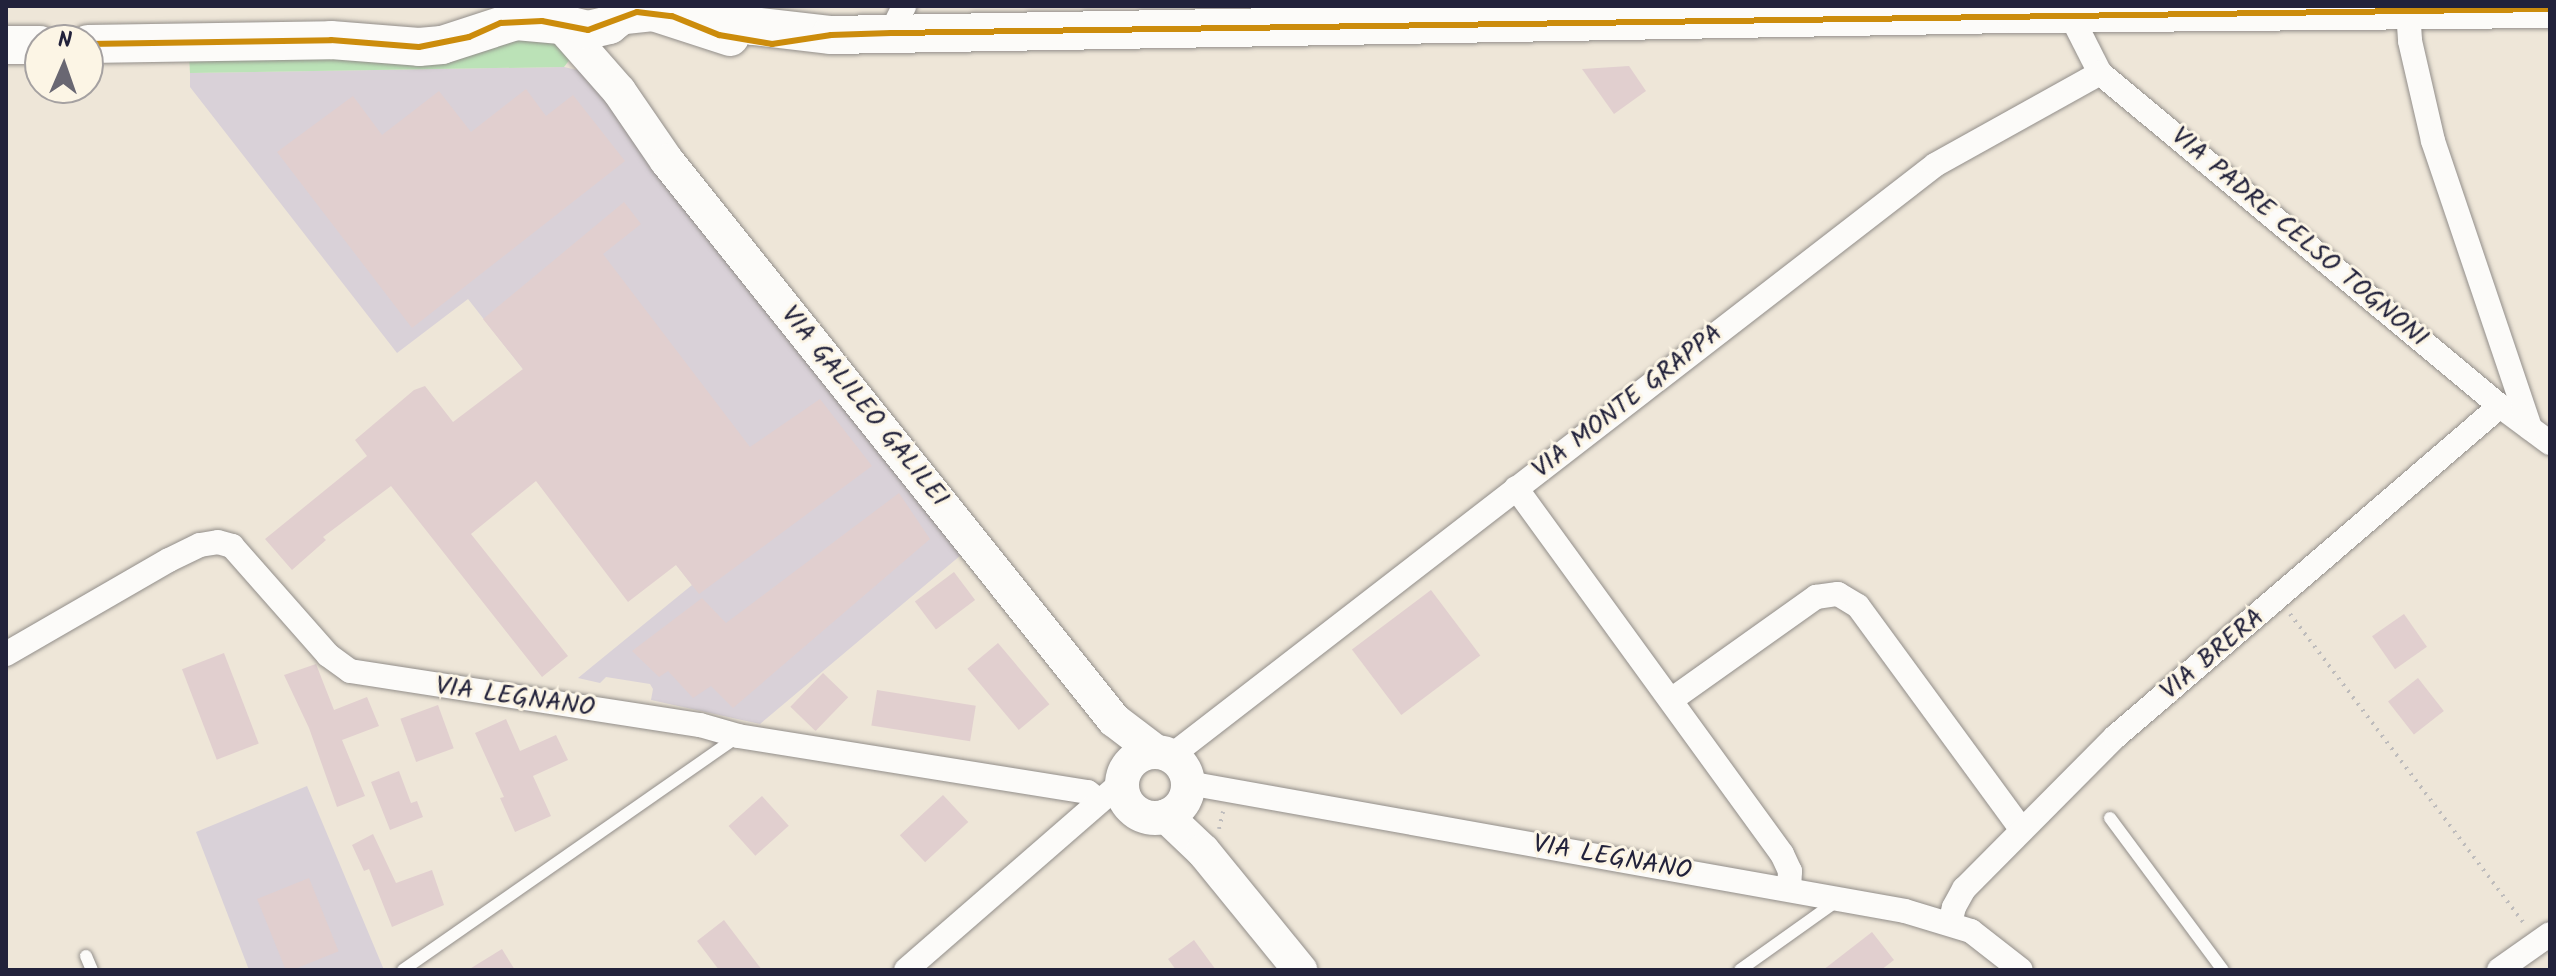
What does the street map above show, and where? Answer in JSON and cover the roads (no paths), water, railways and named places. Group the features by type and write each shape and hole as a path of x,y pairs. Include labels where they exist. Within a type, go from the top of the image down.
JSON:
{"main road":[{"path":"104,44 369,41 430,33 468,16 478,6"},
{"path":"520,6 539,18 561,25"},
{"path":"703,6 753,26 831,35"},
{"path":"369,41 419,47 469,37 501,23 542,21 588,30 609,25 626,13 653,12 749,42 796,43 898,19 2550,9"}],"street":[{"name":"VIA PADRE CELSO TOGNONI","path":"2069,10 2100,73 2500,406 2550,443"},
{"path":"2408,11 2410,41 2433,141 2530,428"},
{"name":"VIA GALILEO GALILEI","path":"619,91 609,71 606,48 626,13"},
{"name":"VIA GALILEO GALILEI","path":"561,25 619,91 667,161 1114,720 1152,782 1203,851 1300,970"},
{"name":"VIA MONTE GRAPPA","path":"906,970 1152,782 1516,488 1935,165 2100,73"},
{"name":"VIA BRERA","path":"1950,923 1964,889 2115,737 2500,406"},
{"path":"1516,488 1782,854 1790,871 1789,889"},
{"name":"VIA LEGNANO","path":"6,654 169,560 200,545 218,542 232,546 328,655 350,671 700,725 738,736 1088,792 1152,782 1789,889 1950,923 1971,931 2021,970"},
{"path":"1671,700 1816,597 1838,594 1858,606 2021,829"},
{"path":"2499,970 2545,938"}],"lane":[{"path":"403,970 738,736"},
{"path":"2110,818 2223,970"},
{"path":"1740,970 1839,899"},
{"path":"86,956 92,970"}]}
